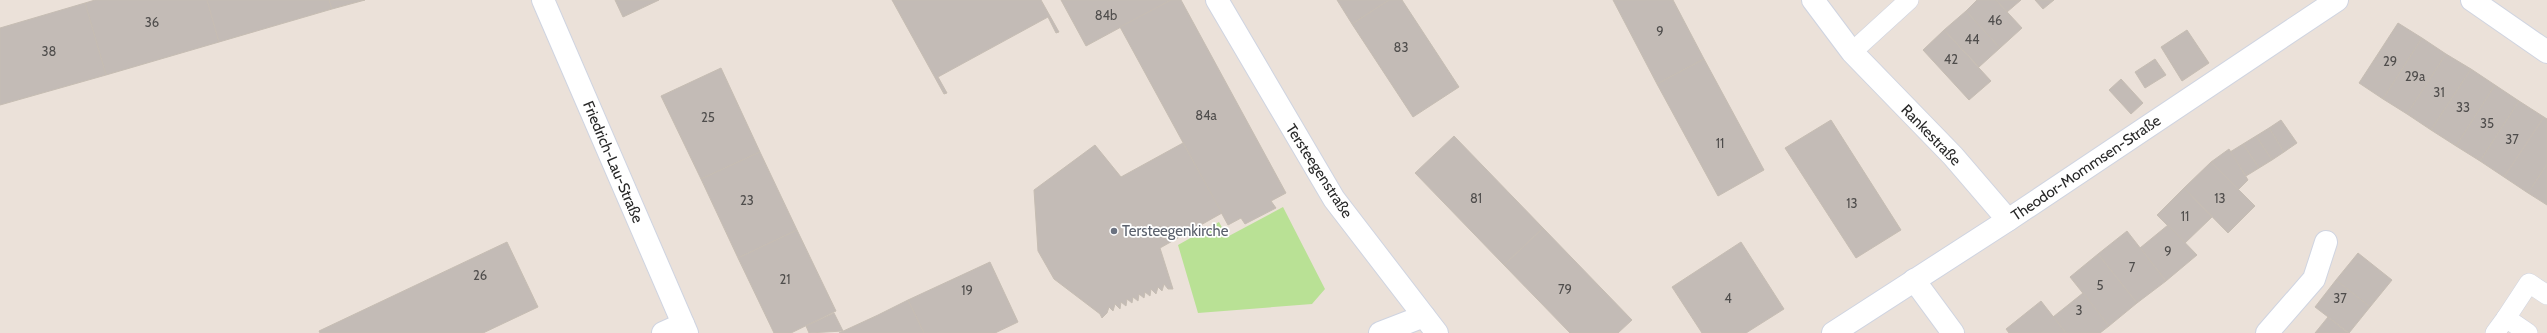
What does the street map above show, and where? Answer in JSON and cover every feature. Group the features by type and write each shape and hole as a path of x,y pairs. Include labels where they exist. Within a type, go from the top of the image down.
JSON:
{"street":[{"name":"Friedrich-Lau-Straße","path":"543,0 685,329 663,333"},
{"name":"Tersteegenstraße","path":"1217,0 1334,199 1430,325"},
{"name":"Rankestraße","path":"1813,0 1852,52 1953,156 2008,220"},
{"name":"Theodor-Mommsen-Straße","path":"1833,333 2008,220 2337,0"},
{"path":"2472,0 2547,52"},
{"path":"2267,333 2314,279 2326,242"},
{"path":"1914,280 1953,333"},
{"path":"1380,333 1430,325"}],"lane":[{"path":"1852,52 1909,0"},
{"path":"2528,333 2500,326 2529,283 2547,295"}],"green space":[{"path":"1283,207 1325,289 1312,304 1198,313 1178,245 1219,222 1227,237"}],"building":[{"path":"95,0 207,0 219,42 106,75 85,3"},
{"path":"207,0 329,0 332,9 219,42"},
{"path":"329,0 365,0 332,9"},
{"path":"615,0 659,0 623,17"},
{"path":"892,0 1041,0 1059,32 1056,33 1048,17 938,77 947,93 944,94"},
{"path":"1061,0 1171,0 1086,46"},
{"path":"1171,0 1181,0 1286,193 1271,201 1276,208 1245,224 1241,218 1228,225 1120,27"},
{"path":"1337,0 1389,0 1352,24"},
{"path":"1389,0 1402,0 1459,87 1413,117 1352,24"},
{"path":"1613,0 1673,0 1704,59 1657,84"},
{"path":"1977,0 1996,0 2022,28 2000,48 1966,11"},
{"path":"1996,0 2021,0 2007,12"},
{"path":"2035,0 2054,0 2043,9"},
{"path":"85,3 106,75 0,105 0,28"},
{"path":"1966,11 2000,48 1979,67 1944,30"},
{"path":"2398,23 2422,38 2383,99 2359,83"},
{"path":"1944,30 1991,81 1969,100 1923,50"},
{"path":"2187,30 2209,63 2182,81 2161,47"},
{"path":"2422,38 2446,54 2407,114 2383,99"},
{"path":"2446,54 2471,69 2431,130 2407,114"},
{"path":"1704,59 1764,170 1718,196 1657,84"},
{"path":"2155,59 2166,75 2145,88 2135,72"},
{"path":"721,68 760,152 701,179 661,96"},
{"path":"2471,69 2495,85 2456,146 2431,130"},
{"path":"2121,79 2143,103 2131,114 2109,90"},
{"path":"2495,85 2519,101 2480,161 2456,146"},
{"path":"2519,101 2544,117 2504,177 2480,161"},
{"path":"2544,117 2547,119 2547,164 2528,193 2504,177"},
{"path":"1831,120 1901,230 1856,258 1785,148"},
{"path":"2281,120 2297,143 2284,152 2269,128"},
{"path":"2269,128 2284,152 2272,160 2256,136"},
{"path":"1454,136 1543,228 1504,265 1415,173"},
{"path":"2256,136 2272,160 2259,168 2243,144"},
{"name":"Tersteegenkirche","path":"1183,143 1222,213 1160,248 1173,289 1168,289 1164,284 1162,291 1158,287 1156,294 1151,289 1150,296 1145,292 1144,298 1139,294 1138,301 1133,297 1132,303 1127,299 1126,306 1121,302 1120,309 1115,304 1113,311 1109,307 1107,313 1102,318 1100,314 1054,279 1038,251 1034,190 1095,145 1121,177"},
{"path":"2243,144 2259,168 2246,176 2230,152"},
{"path":"2229,149 2248,180 2238,190 2211,162"},
{"path":"760,152 797,230 738,258 701,179"},
{"path":"2211,162 2255,206 2228,233 2184,188"},
{"path":"2547,164 2547,205 2528,193"},
{"path":"2184,188 2212,217 2185,243 2157,215"},
{"path":"2168,225 2197,255 2166,281 2140,248"},
{"path":"1543,228 1632,320 1618,333 1570,333 1504,265"},
{"path":"797,230 836,311 791,333 774,333 738,258"},
{"path":"2127,231 2166,281 2137,303 2098,254"},
{"path":"507,242 538,307 483,333 320,333 319,331"},
{"path":"1741,242 1784,309 1746,333 1702,333 1672,287"},
{"path":"2358,253 2392,280 2370,307 2336,280"},
{"path":"2098,254 2137,303 2109,326 2070,277"},
{"path":"990,262 1018,322 995,333 924,333 908,300"},
{"path":"2336,280 2370,307 2349,333 2315,307"},
{"path":"2083,293 2109,326 2100,333 2066,333 2053,317"},
{"path":"908,300 924,333 839,333 878,315"},
{"path":"2041,301 2066,333 2009,333 2006,329"},
{"path":"834,313 843,331 809,333 806,326"},
{"path":"2328,317 2348,333 2315,333"}],"place":[{"name":"Tersteegenkirche","path":"1114,231"}]}
